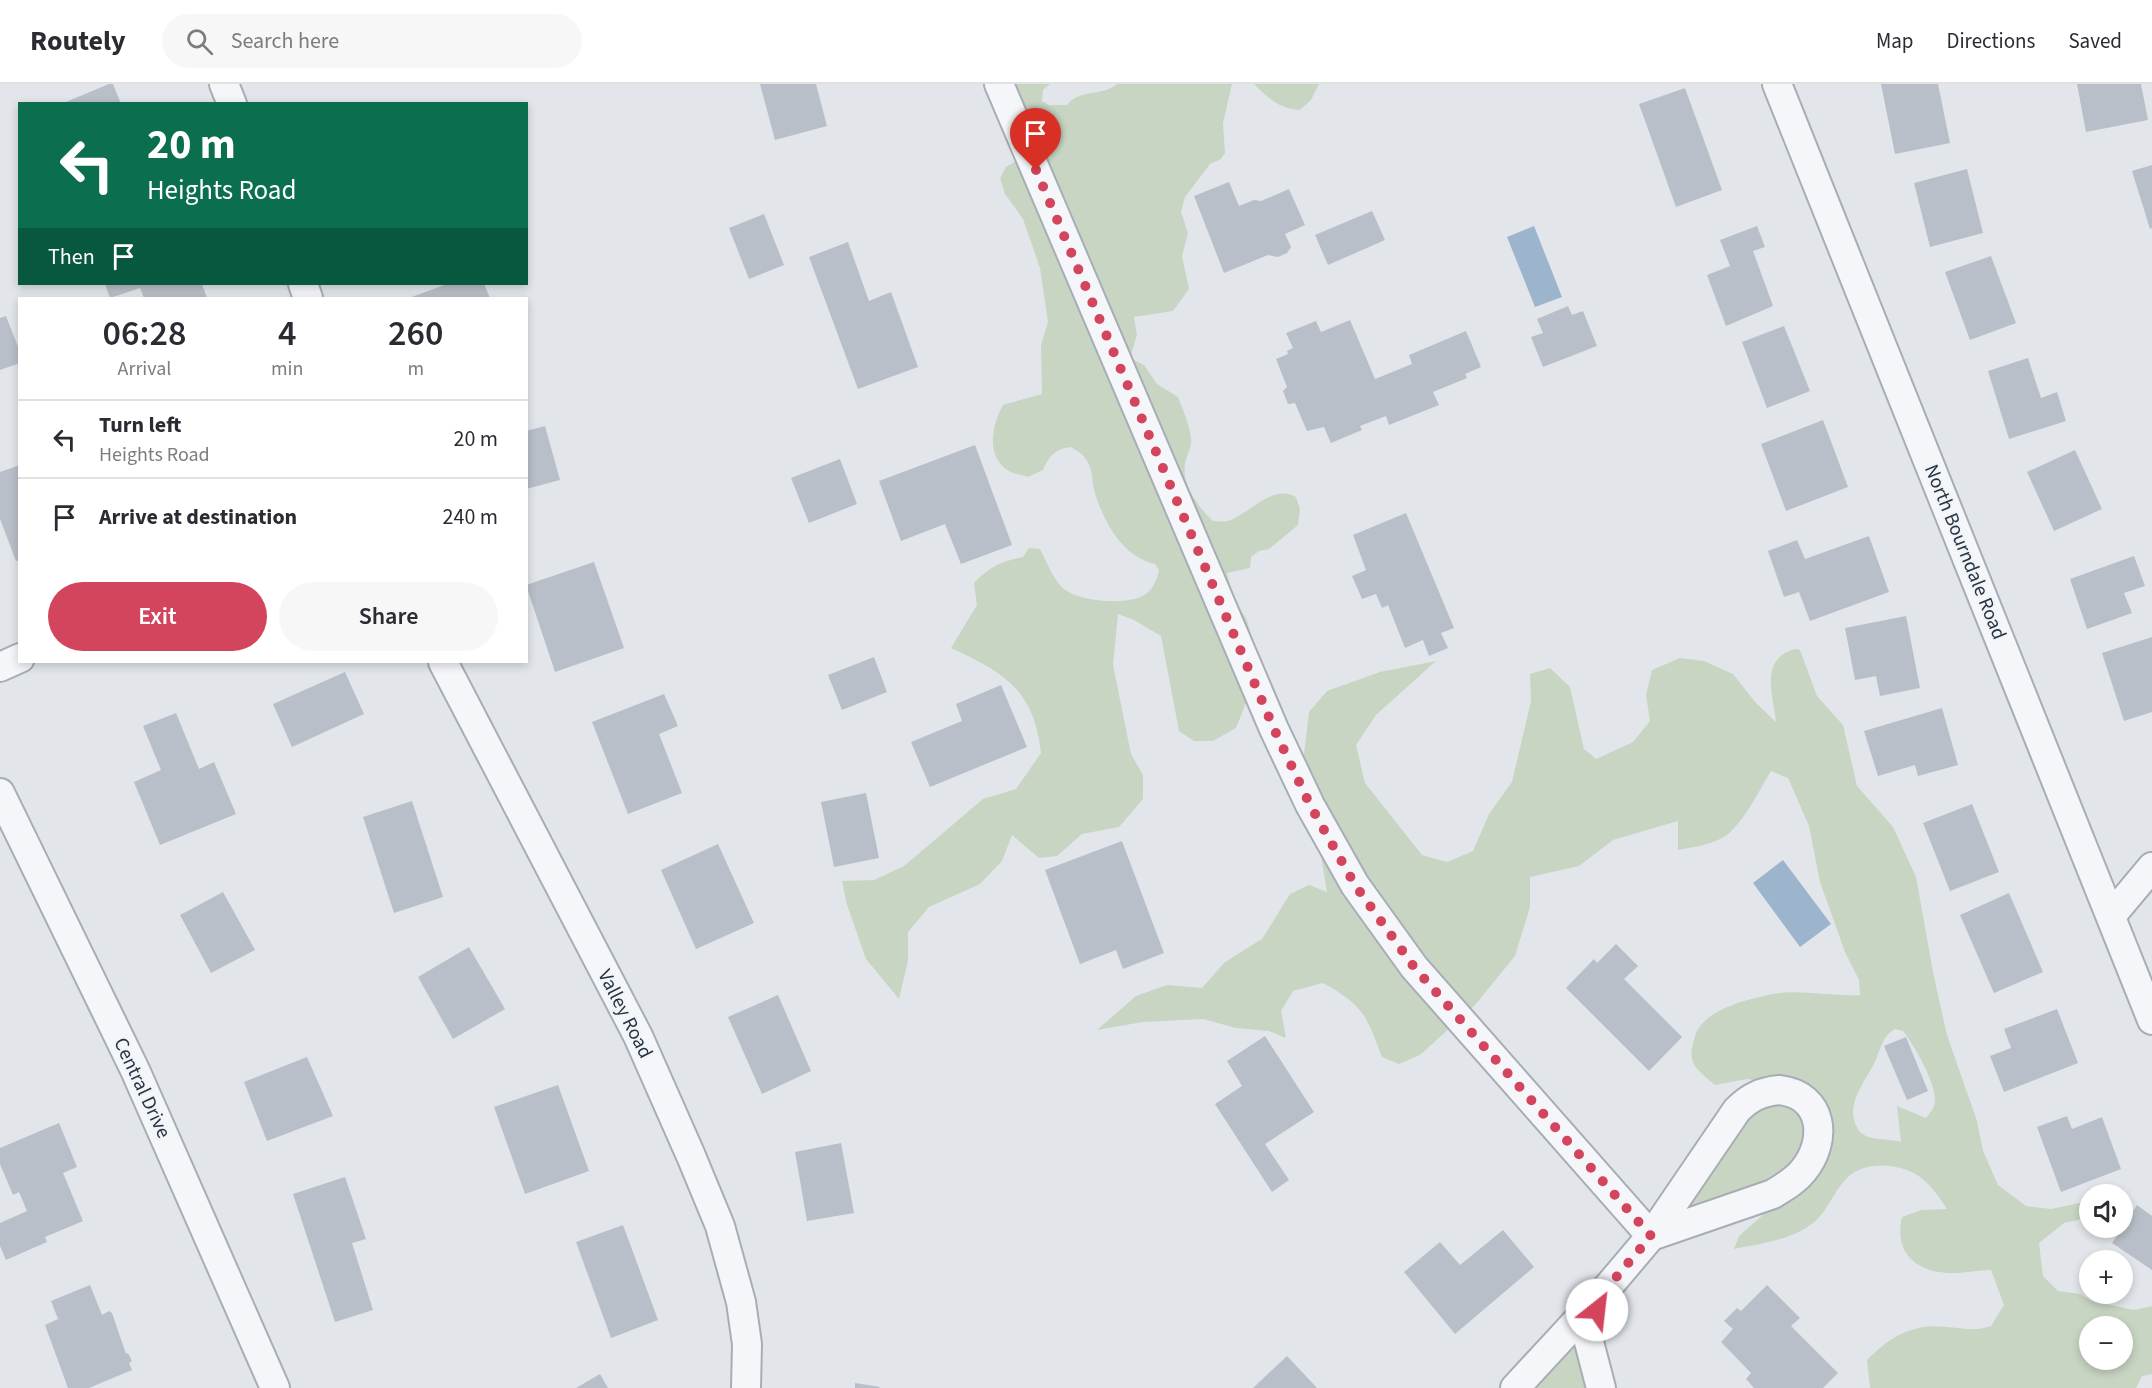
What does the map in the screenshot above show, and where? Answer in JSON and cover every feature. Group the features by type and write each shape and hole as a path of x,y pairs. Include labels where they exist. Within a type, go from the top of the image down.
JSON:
{"street":[{"path":"224,84 231,102"},
{"path":"999,84 1274,729 1310,805 1344,865 1414,967 1651,1236"},
{"name":"North Bourndale Road","path":"1777,84 2152,1020"},
{"path":"0,667 18,659"},
{"name":"Valley Road","path":"444,663 638,1035 691,1156 720,1226 741,1302 747,1344 746,1388"},
{"name":"Central Drive","path":"0,793 135,1070 275,1388"},
{"path":"2111,916 2152,867"},
{"path":"1515,1388 1602,1294 1651,1236 1737,1110 1749,1099 1763,1092 1793,1092 1812,1106 1818,1132 1815,1146 1804,1170 1792,1182 1773,1194 1651,1236"},
{"path":"1601,1388 1589,1341 1602,1294"}],"green space":[{"path":"992,84 1050,84 1043,90 1042,101 1049,105 1067,105 1078,96 1111,88 1117,84 1232,84 1223,123 1225,153 1221,159 1210,164 1185,197 1181,212 1188,233 1182,256 1189,289 1173,311 1134,317 1137,335 1130,358 1144,365 1157,384 1178,397 1191,438 1185,477 1191,494 1213,521 1228,521 1261,501 1278,494 1296,497 1300,509 1298,525 1269,549 1259,551 1251,557 1250,568 1227,573 1233,597 1247,620 1251,635 1248,698 1236,728 1213,741 1194,741 1179,731 1161,636 1134,620 1118,614 1113,665 1131,754 1143,775 1143,799 1119,827 1082,834 1057,856 1039,858 1012,835 1002,861 980,884 929,907 908,932 908,961 899,999 866,959 847,905 842,881 874,880 904,866 983,799 1016,789 1041,753 1032,714 1014,686 987,666 951,648 977,605 974,583 996,566 1023,557 1029,548 1040,549 1053,576 1064,589 1081,597 1092,599 1117,601 1138,598 1151,589 1159,570 1155,564 1133,554 1116,537 1099,504 1088,462 1084,456 1071,447 1057,451 1050,457 1043,470 1028,477 1009,471 996,458 994,431 1003,405 1042,394 1041,345 1048,322 1040,268 1023,219 1005,194 1000,178 1006,167 1025,155"},
{"path":"1254,84 1319,84 1311,100 1300,110 1280,105"},
{"path":"1795,649 1800,650 1817,696 1843,725 1857,786 1893,827 1916,877 1947,1035 1977,1121 1983,1151 1998,1185 2026,1206 2051,1209 2079,1203 2079,1219 2064,1223 2039,1243 2043,1276 2058,1291 2079,1294 2079,1304 2106,1304 2134,1310 2152,1306 2152,1374 2142,1376 2136,1388 1870,1388 1867,1360 1893,1338 1923,1327 1985,1328 1991,1326 2004,1305 1991,1270 1959,1273 1933,1271 1913,1261 1906,1253 1900,1231 1902,1217 1921,1210 1947,1209 1924,1180 1912,1172 1893,1166 1872,1166 1862,1169 1841,1184 1827,1207 1805,1229 1775,1241 1734,1249 1739,1236 1816,1168 1810,1089 1747,1079 1715,1085 1694,1065 1692,1045 1695,1036 1707,1019 1716,1013 1751,999 1783,993 1860,995 1859,980 1845,952 1820,882 1809,826 1788,778 1771,771 1737,825 1719,840 1678,850 1678,821 1613,840 1579,866 1530,877 1530,907 1515,956 1475,1005 1420,1055 1399,1064 1382,1057 1367,1021 1355,1005 1323,983 1293,991 1281,1011 1286,1038 1269,1031 1236,1028 1203,1019 1143,1022 1097,1030 1136,996 1167,985 1202,988 1225,962 1262,939 1290,894 1309,885 1327,892 1304,754 1309,712 1327,691 1380,672 1436,661 1376,715 1356,745 1365,783 1422,855 1447,862 1473,851 1489,814 1512,782 1531,701 1530,674 1550,668 1570,687 1584,749 1596,759 1633,742 1650,721 1646,695 1652,670 1680,658 1704,661 1733,674 1756,703 1776,722 1771,679 1776,661 1784,654","holes":["1895,1029 1903,1031 1932,1084 1935,1101 1933,1109 1926,1118 1897,1106 1901,1142 1872,1138 1858,1129 1854,1120 1854,1103 1884,1040"]},
{"path":"1749,1099 1812,1106 1804,1170 1696,1221 1679,1199"},
{"path":"1602,1294 1601,1388 1515,1388"}],"water":[{"path":"1534,226 1562,297 1535,307 1507,237"},
{"path":"1783,860 1831,924 1800,947 1753,883"}],"building":[{"path":"113,84 120,102 66,102"},
{"path":"760,84 816,84 827,126 775,140"},
{"path":"1881,84 1938,84 1950,143 1895,154"},
{"path":"2077,84 2141,84 2148,120 2086,132"},
{"path":"1685,88 1722,190 1676,207 1639,104"},
{"path":"2152,165 2152,228 2150,229 2132,171"},
{"path":"1967,169 1983,233 1930,247 1914,183"},
{"path":"1229,182 1239,206 1254,200 1261,201 1289,189 1305,225 1285,234 1291,247 1287,253 1278,257 1268,255 1224,273 1194,196"},
{"path":"1372,211 1385,240 1328,265 1315,235"},
{"path":"764,214 784,265 749,279 729,228"},
{"path":"1757,226 1765,247 1753,251 1773,306 1726,326 1707,275 1730,266 1720,240"},
{"path":"848,242 869,301 891,292 918,367 858,389 809,257"},
{"path":"1991,256 2016,323 1970,340 1945,272"},
{"path":"105,285 202,285 207,297 144,297 140,288 110,297"},
{"path":"444,285 484,285 490,297 412,297"},
{"path":"1568,306 1572,315 1583,311 1597,346 1543,367 1531,337 1543,333 1537,319"},
{"path":"6,316 18,347 18,364 0,370 0,318"},
{"path":"1350,320 1375,379 1412,364 1409,355 1466,331 1481,367 1465,374 1467,378 1433,392 1439,405 1389,425 1386,416 1360,426 1362,430 1331,443 1324,427 1307,431 1295,403 1288,404 1283,391 1287,387 1276,359 1288,354 1287,351 1293,348 1286,333 1316,321 1321,332"},
{"path":"1784,326 1810,391 1767,408 1742,342"},
{"path":"2028,358 2041,398 2057,392 2066,421 2009,439 1988,371"},
{"path":"1823,420 1848,487 1786,511 1761,444"},
{"path":"545,426 560,480 528,488 528,430"},
{"path":"975,445 1012,545 961,564 945,524 901,541 879,481"},
{"path":"2075,450 2102,509 2054,531 2027,472"},
{"path":"840,459 857,504 809,523 791,478"},
{"path":"18,466 18,560 16,561 0,519 0,472"},
{"path":"1406,513 1454,628 1441,633 1448,648 1429,656 1423,640 1405,648 1388,605 1382,608 1376,594 1362,599 1352,576 1366,570 1353,535"},
{"path":"1869,536 1889,592 1810,621 1799,592 1784,597 1768,551 1797,540 1805,559"},
{"path":"2134,556 2145,586 2124,593 2132,613 2087,629 2070,579"},
{"path":"594,562 624,648 555,672 528,591 528,584"},
{"path":"1906,616 1920,688 1880,696 1876,676 1855,680 1845,628"},
{"path":"2152,637 2152,712 2124,721 2102,653"},
{"path":"874,657 887,692 842,710 828,675"},
{"path":"345,672 364,714 292,747 273,704"},
{"path":"1001,685 1027,747 930,787 911,742 962,721 956,704"},
{"path":"664,694 678,726 659,734 682,793 628,814 592,722"},
{"path":"1942,708 1958,765 1918,776 1915,765 1878,776 1864,731"},
{"path":"176,713 199,769 214,762 236,814 160,845 134,782 161,770 143,726"},
{"path":"866,793 879,858 834,867 821,802"},
{"path":"412,801 443,897 394,913 363,817"},
{"path":"1972,804 1999,872 1950,891 1923,823"},
{"path":"1122,841 1164,953 1123,969 1116,950 1080,964 1045,870"},
{"path":"718,844 754,923 696,949 661,870"},
{"path":"223,892 255,950 211,973 180,915"},
{"path":"2009,893 2043,972 1994,993 1960,915"},
{"path":"1616,944 1638,966 1624,979 1682,1037 1649,1071 1566,988 1594,959 1597,963"},
{"path":"469,947 505,1009 453,1039 418,977"},
{"path":"778,995 811,1071 762,1094 728,1017"},
{"path":"2057,1009 2078,1063 2004,1092 1990,1056 2011,1048 2004,1029"},
{"path":"1265,1036 1314,1112 1265,1144 1289,1180 1272,1192 1215,1104 1242,1086 1227,1061"},
{"path":"1906,1037 1928,1091 1907,1100 1884,1046"},
{"path":"307,1057 333,1116 267,1141 244,1082"},
{"path":"558,1085 589,1171 525,1194 494,1107"},
{"path":"2067,1116 2072,1129 2102,1117 2121,1169 2061,1192 2037,1127"},
{"path":"59,1123 77,1167 63,1173 83,1221 45,1237 47,1242 6,1260 0,1246 0,1223 27,1211 19,1192 13,1195 0,1164 0,1148"},
{"path":"841,1143 854,1213 807,1221 795,1152"},
{"path":"345,1177 366,1239 352,1243 373,1310 335,1322 293,1194"},
{"path":"2137,1205 2152,1216 2152,1270 2133,1257 2133,1250 2122,1250 2112,1243 2115,1238 2133,1238 2133,1211"},
{"path":"623,1225 658,1320 611,1338 576,1242"},
{"path":"1503,1230 1534,1267 1455,1334 1404,1272 1440,1242 1460,1265"},
{"path":"90,1285 102,1315 109,1311 112,1313 126,1354 128,1353 132,1361 129,1363 132,1370 89,1388 68,1388 45,1325 58,1319 51,1301"},
{"path":"1767,1285 1800,1318 1791,1326 1838,1373 1823,1388 1754,1388 1746,1379 1751,1373 1721,1342 1733,1329 1724,1321 1737,1308 1741,1311"},
{"path":"1287,1356 1317,1388 1253,1388"},
{"path":"600,1374 608,1388 576,1388"},
{"path":"855,1383 880,1387 855,1388"}],"route":[{"path":"1036,170 1274,729 1310,805 1355,885 1414,967 1651,1236 1602,1294 1597,1310"}]}
